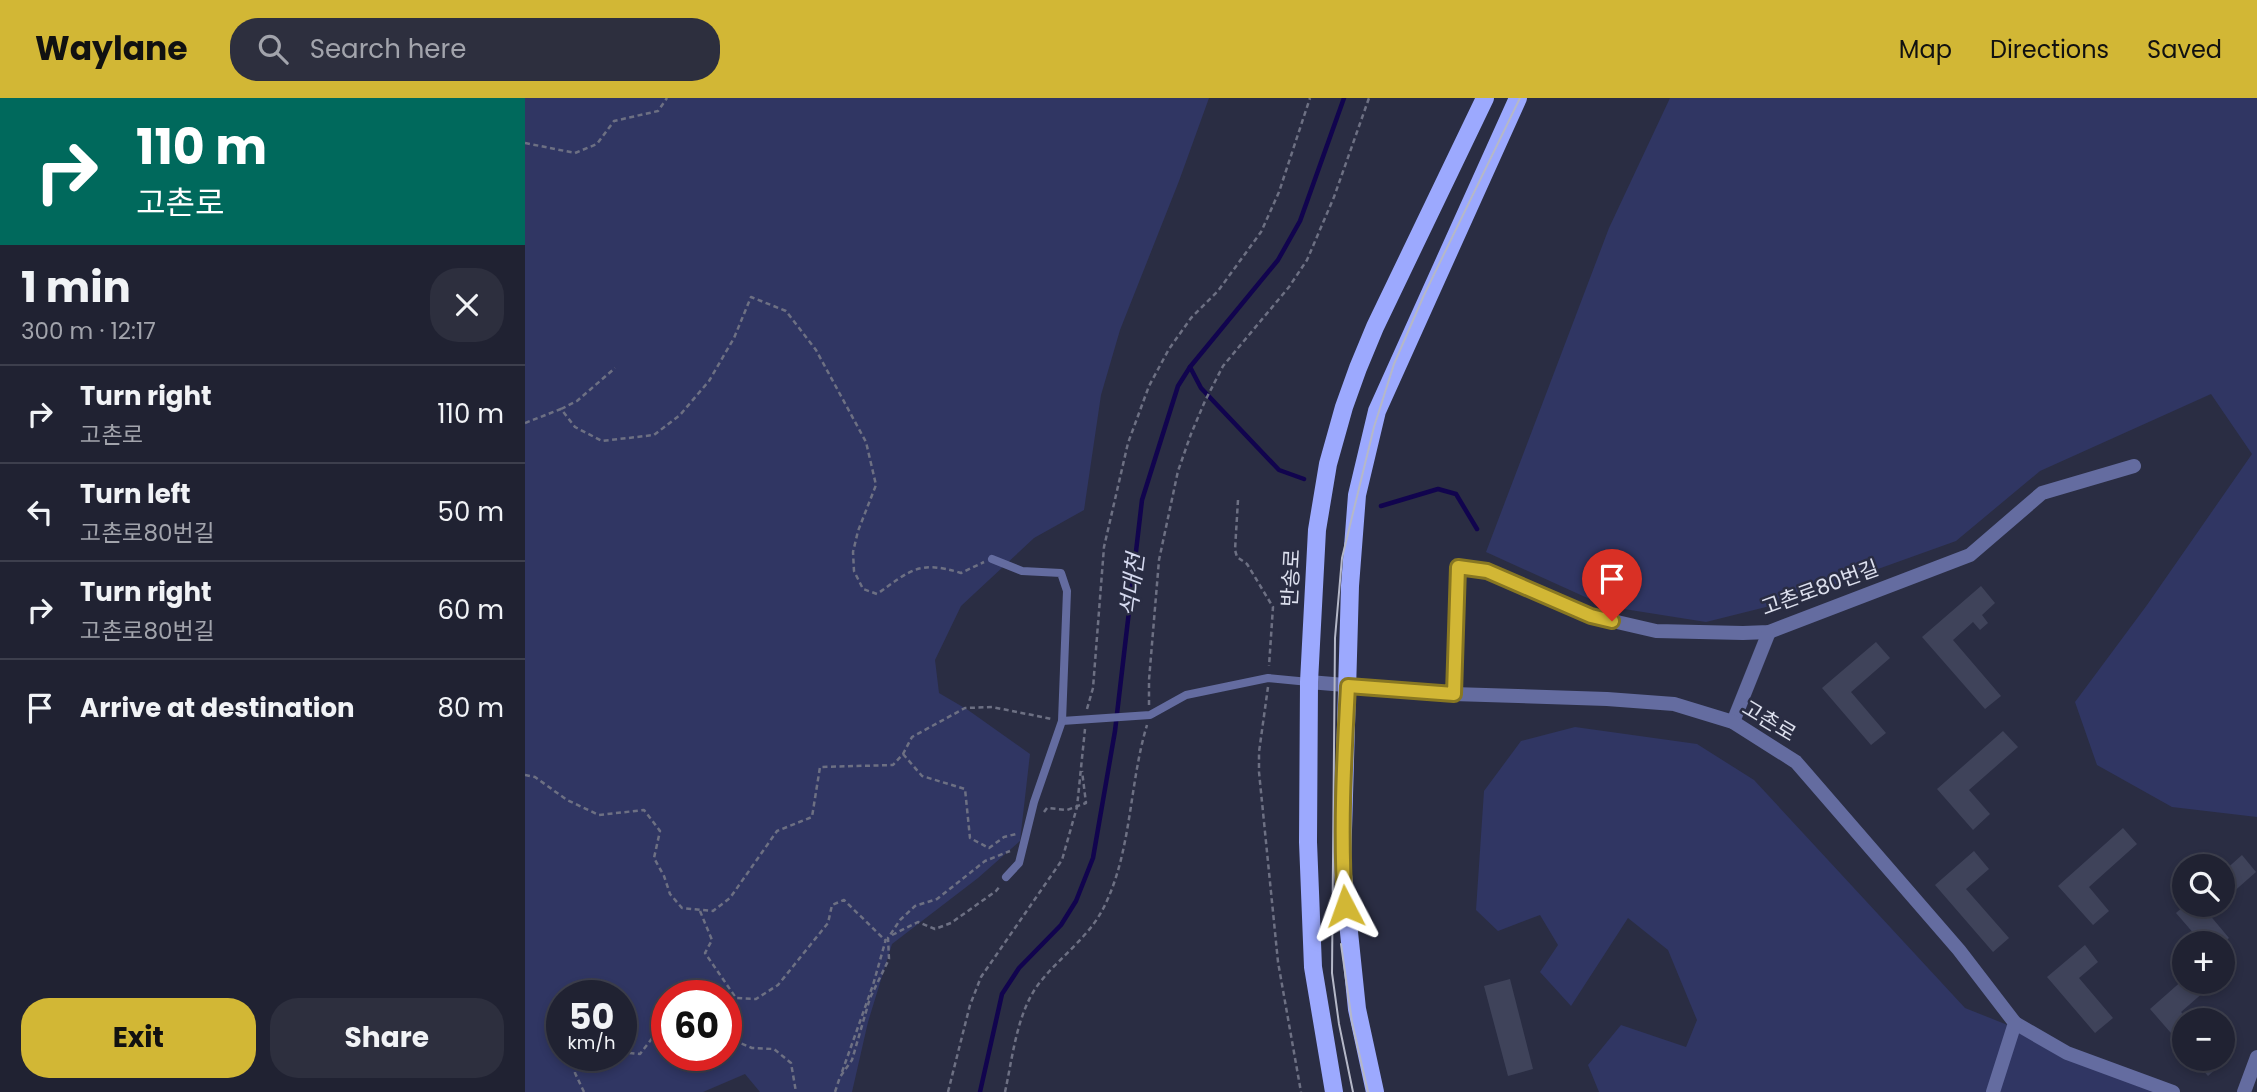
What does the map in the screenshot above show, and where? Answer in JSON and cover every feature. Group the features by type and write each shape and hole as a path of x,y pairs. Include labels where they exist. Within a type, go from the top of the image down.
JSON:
{"main road":[{"name":"반송로","path":"1334,1092 1313,967 1308,842 1309,682 1317,530 1328,464 1344,407 1375,327 1485,98"},
{"path":"1375,1092 1357,1009 1342,864 1343,758 1350,586 1357,495 1377,411 1518,98"}],"street":[{"name":"고촌로80번길","path":"1454,694 1458,567 1487,571 1591,616 1656,631 1769,632 1970,555 2042,493 2134,466"},
{"path":"1733,722 1769,632"},
{"name":"고촌로","path":"1309,682 1454,694 1674,704 1733,722 1796,762 1959,950 2015,1023"},
{"path":"1993,1092 2015,1023 2067,1053 2173,1092"},
{"path":"2244,1092 2257,1057"}],"lane":[{"path":"992,559 1022,571 1062,573 1067,591 1062,721 1034,802 1019,863 1006,877"},
{"path":"1062,721 1145,716 1186,695 1268,678 1309,682"}],"path":[{"path":"525,143 575,153 597,144 614,121 658,111 667,98"},
{"path":"948,1092 970,1005 981,977 1062,860 1077,807 1088,721 1088,699 1093,688 1104,547 1128,443 1149,386 1169,349 1191,318 1218,291 1261,232 1279,192 1310,98"},
{"path":"1005,1092 1023,1015 1032,996 1040,982 1090,927 1103,909 1113,887 1129,817 1142,740 1162,540 1178,471 1205,401 1223,366 1289,287 1307,260 1334,197 1369,98"},
{"path":"561,409 575,426 602,441 654,435 680,415 709,381 734,338 751,297 786,311 815,350 866,442 876,485 853,552 853,571 863,589 877,594 909,572 936,565 961,573 992,559"},
{"path":"525,423 577,401 615,368"},
{"path":"1238,500 1235,550 1237,556 1247,564 1273,607 1259,772 1278,962 1301,1092"},
{"path":"525,775 535,776 566,800 599,815 644,810 660,831 654,858 670,894 682,908 713,911 730,898 777,831 812,817 820,767 893,765 912,737 965,708 992,707 1062,721"},
{"path":"1039,819 1047,808 1067,810 1086,803 1081,760 1088,721"},
{"path":"903,754 922,776 965,789 970,838 989,848 1004,837 1027,832"},
{"path":"835,1092 887,939 915,906 937,899 985,861 1005,855 1014,848"},
{"path":"887,939 918,922 935,929 951,923 996,891 1006,877"},
{"path":"700,910 712,940 705,953 736,998 755,999 778,985 828,923 832,905 844,901 887,939 889,959 870,998 852,1060 840,1077"},
{"path":"637,1054 640,1054 651,1040"},
{"path":"742,1044 752,1048 774,1049 791,1063 796,1092"},
{"path":"576,1071 584,1092"}],"shaded area":[{"path":"525,98 1209,98 1120,330 1101,395 1084,510 1034,538 961,606 935,660 939,693 1030,754 1020,841 978,878 892,944 868,1022 852,1092 760,1092 745,1074 703,1092 525,1092"},
{"path":"1670,98 2257,98 2257,817 2172,807 2097,765 2075,702 2147,605 2252,454 2211,394 2040,471 1956,541 1786,602 1706,622 1605,606 1486,552 1609,228"},
{"path":"1575,727 1697,744 1754,780 1965,1008 2176,1092 1599,1092 1588,1065 1621,1025 1686,1047 1697,1020 1668,950 1628,918 1571,1006 1540,972 1558,945 1540,915 1498,931 1476,910 1484,791 1521,741"}],"building":[{"path":"1981,586 1995,603 1982,615 1988,623 1980,630 1973,622 1953,640 2001,696 1985,709 1922,637"},
{"path":"1876,642 1890,658 1851,692 1886,733 1871,745 1822,688"},
{"path":"2003,731 2018,747 1969,790 1990,814 1973,830 1937,789"},
{"path":"2123,828 2137,844 2089,887 2109,911 2093,925 2058,886"},
{"path":"1974,851 1989,869 1966,889 2009,938 1993,952 1935,885"},
{"path":"2242,855 2256,872 2235,890 2235,861"},
{"path":"2179,917 2211,917 2223,931 2192,931"},
{"path":"2085,945 2098,962 2079,978 2113,1018 2095,1033 2047,977"},
{"path":"1510,979 1533,1069 1508,1076 1484,986"},
{"path":"2172,990 2172,994 2202,994 2186,1008 2172,1008 2172,1034 2150,1009"}],"waterway":[{"name":"석대천","path":"980,1092 1002,994 1019,968 1061,925 1076,901 1093,858 1115,731 1142,500 1178,386 1190,367 1278,260 1300,221 1344,98"},
{"path":"1190,367 1201,388 1279,470 1304,479"},
{"path":"1381,506 1438,489 1456,494 1477,529"}],"tram line":[{"path":"1353,1092 1332,973 1335,638 1342,558 1374,427 1394,364 1424,295 1520,98"},
{"path":"1341,944 1352,1022 1368,1092"}],"route":[{"path":"1345,906 1342,864 1343,758 1348,686 1454,694 1458,567 1487,571 1591,616 1612,621"}]}
